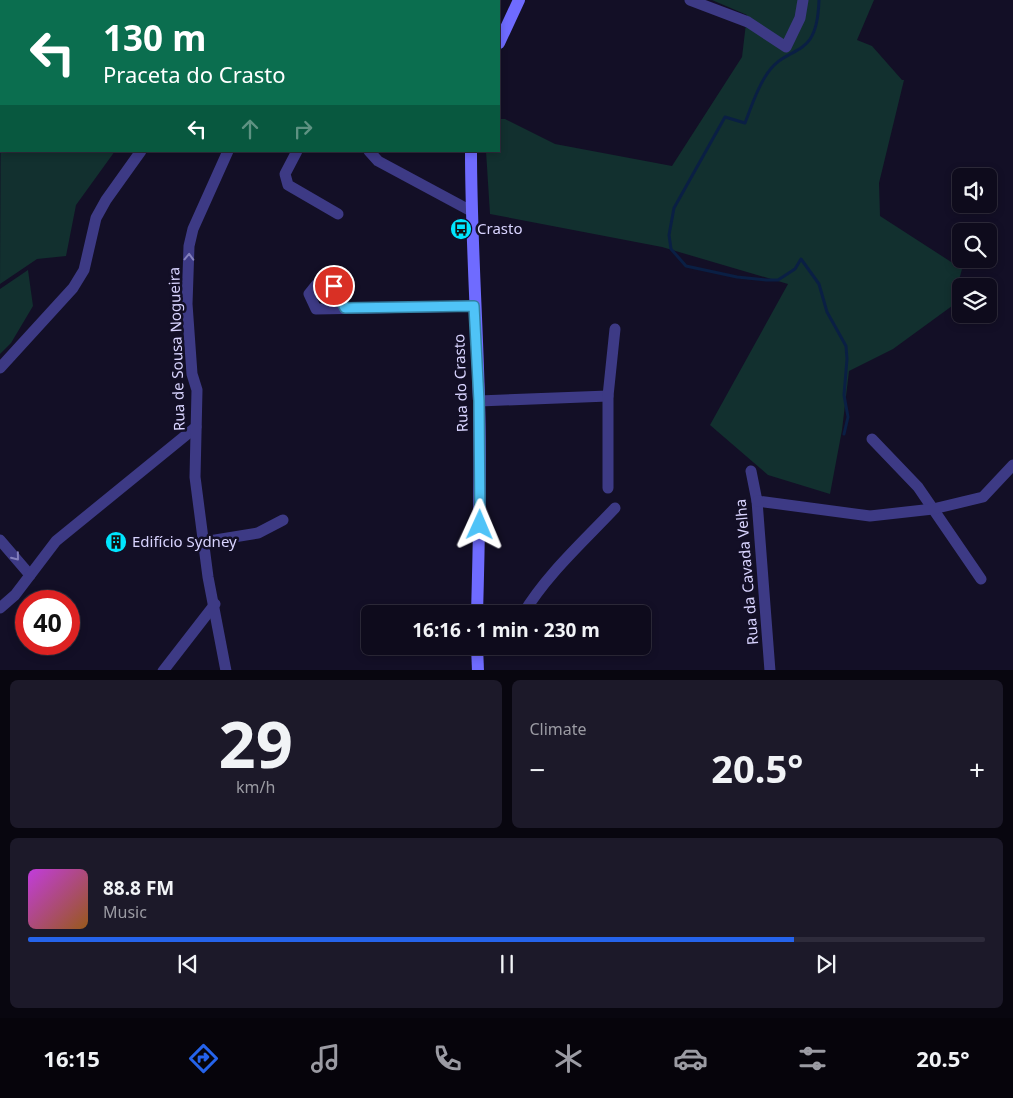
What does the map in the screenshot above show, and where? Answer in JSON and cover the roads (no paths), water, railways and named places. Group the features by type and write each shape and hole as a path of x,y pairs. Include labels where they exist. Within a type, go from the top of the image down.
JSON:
{"street":[{"path":"500,41 519,0"},
{"path":"690,0 748,22 786,47 800,18 803,0"},
{"path":"0,368 73,288 84,270 96,218 106,200 140,152"},
{"name":"Rua de Sousa Nogueira","path":"226,670 203,542 195,477 197,390 192,374 187,304 189,246 193,229 228,152"},
{"path":"296,152 285,174 288,185 338,214"},
{"path":"370,152 378,161 471,211"},
{"name":"Rua do Crasto","path":"471,152 474,306 479,401 480,508 477,605"},
{"path":"345,308 474,306"},
{"path":"608,488 608,396 616,329"},
{"path":"479,401 608,396"},
{"path":"0,608 15,595 56,541 196,427"},
{"path":"872,439 918,487 981,579"},
{"path":"757,501 870,516 933,509 983,497 1013,465"},
{"name":"Rua da Cavada Velha","path":"751,471 757,501 770,670"},
{"path":"528,605 555,572 615,508"},
{"path":"203,542 258,533 283,520"},
{"path":"0,540 30,575"},
{"path":"163,670 215,604"},
{"path":"477,655 478,670"}],"waterway":[{"path":"819,0 817,20 813,34 800,49 782,58 765,77 745,123 725,117 674,208 669,235 671,249 686,266 737,277 778,280 795,269 801,259 819,284 827,312 846,346 847,359 844,395 848,417 844,434"}],"place":[{"name":"Crasto","path":"461,229"},
{"name":"Edifício Sydney","path":"116,542"}]}
